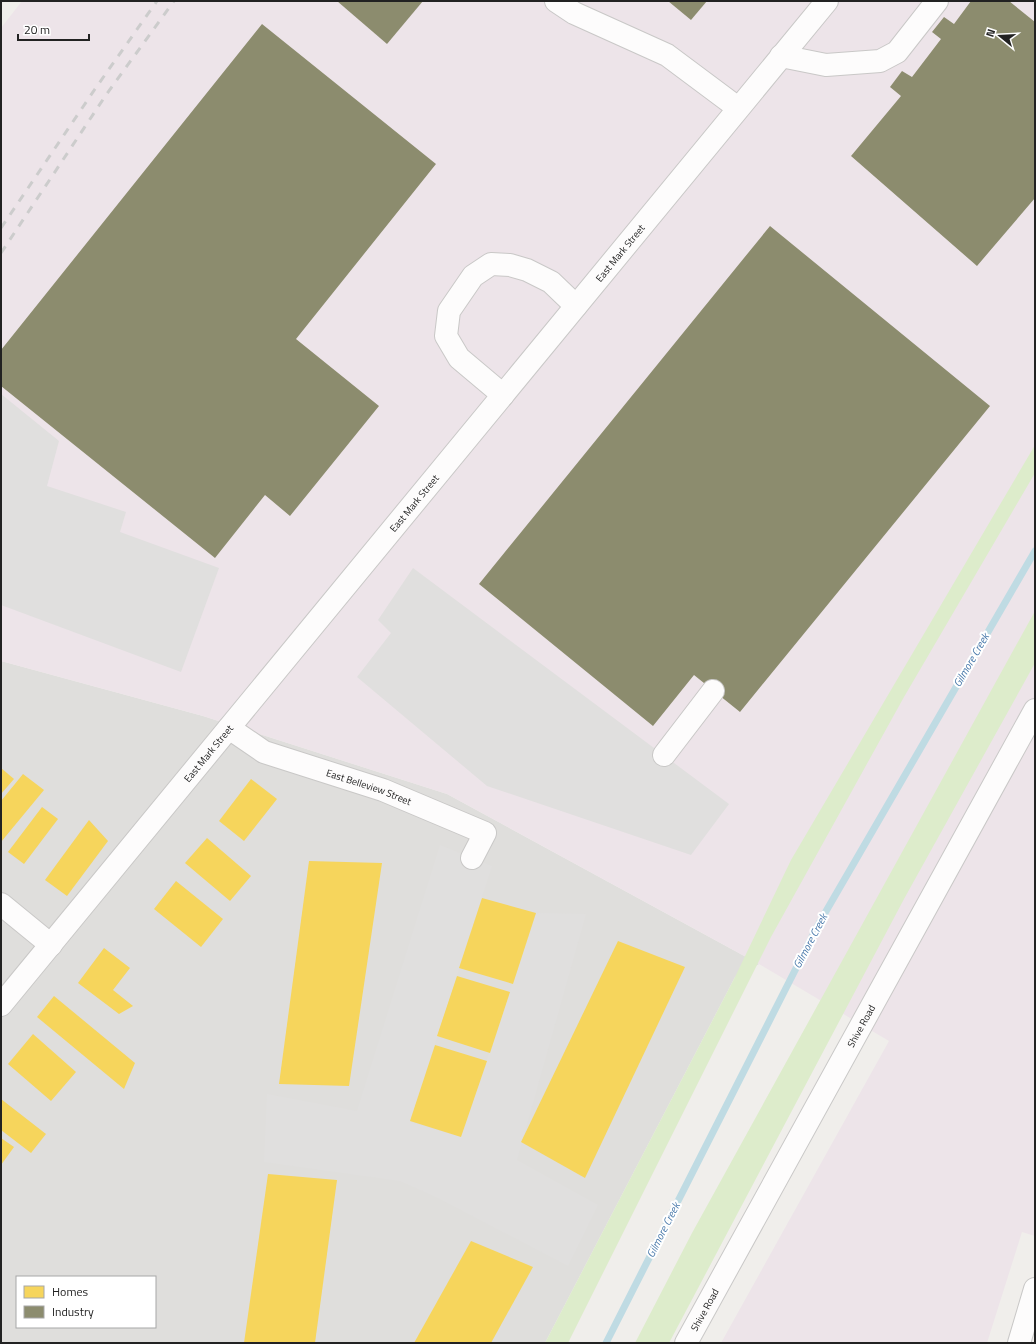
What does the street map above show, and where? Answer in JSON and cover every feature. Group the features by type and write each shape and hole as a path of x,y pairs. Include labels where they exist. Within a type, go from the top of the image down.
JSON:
{"street":[{"path":"556,1 574,13 667,54 738,108"},
{"name":"East Mark Street","path":"1,1005 827,1"},
{"path":"782,56 826,65 880,61 897,52 937,1"},
{"path":"503,395 459,358 446,336 449,311 473,276 491,264 510,265 527,270 551,282 576,306"},
{"path":"664,755 713,691"},
{"name":"Shive Road","path":"686,1343 1035,710"},
{"name":"East Belleview Street","path":"229,728 264,752 383,790 484,833 472,858"},
{"path":"1,904 51,945"},
{"path":"1026,1331 1035,1289"}],"shaded area":[{"path":"22,1 1035,1 1035,1236 1022,1232 987,1343 721,1343 889,1041 759,964 447,794 203,716 1,661 1,28"},
{"path":"1,394 59,441 47,486 126,512 120,532 219,568 181,672 1,605"},
{"path":"413,568 729,804 691,855 487,786 357,677 391,633 378,620"},
{"path":"1,661 203,716 447,794 759,964 735,977 545,1343 1,1343"},
{"path":"440,845 492,866 410,1122 461,1137 536,913 586,914 517,1160 598,1205 568,1266 438,1198 400,1181 264,1162 267,1094 357,1111"}],"green space":[{"path":"1035,445 1035,473 904,697 771,937 568,1343 545,1343 735,977 791,860"},
{"path":"1035,611 1035,663 904,899 669,1343 635,1343 692,1233"}],"building: Homes":[{"path":"1,768 14,779 1,794"},
{"path":"23,774 44,790 1,842 1,801"},
{"path":"251,779 277,799 244,841 219,821"},
{"path":"42,807 58,819 24,864 8,852"},
{"path":"89,820 108,841 67,896 45,880"},
{"path":"207,838 251,876 230,901 185,863"},
{"path":"309,861 382,863 349,1086 279,1084"},
{"path":"176,881 223,919 201,947 154,909"},
{"path":"482,898 536,913 513,984 459,968"},
{"path":"618,941 685,967 585,1178 521,1142"},
{"path":"104,948 130,968 113,990 133,1006 119,1014 78,983"},
{"path":"457,976 510,992 490,1053 437,1036"},
{"path":"54,996 135,1063 124,1089 37,1017"},
{"path":"33,1034 76,1072 51,1101 8,1064"},
{"path":"435,1045 487,1061 461,1137 410,1121"},
{"path":"1,1099 46,1134 31,1153 1,1130"},
{"path":"1,1138 14,1147 1,1165"},
{"path":"268,1174 337,1180 315,1343 244,1343"},
{"path":"471,1241 533,1267 491,1343 414,1343"}],"building: Industry":[{"path":"337,1 423,1 387,44"},
{"path":"668,1 707,1 691,20"},
{"path":"971,1 1009,1 1035,22 1035,198 977,266 851,156 901,96 890,87 902,71 912,77 941,39 932,32 944,17 954,24"},
{"path":"262,24 436,164 296,339 379,406 290,516 265,495 215,558 1,386 1,350"},
{"path":"770,226 990,406 740,712 694,675 653,726 479,584"}],"waterway":[{"name":"Gilmore Creek","path":"606,1343 818,925 1035,551"}],"railway":[{"path":"1,228 95,89 157,1"},
{"path":"1,253 106,95 174,1"}]}
